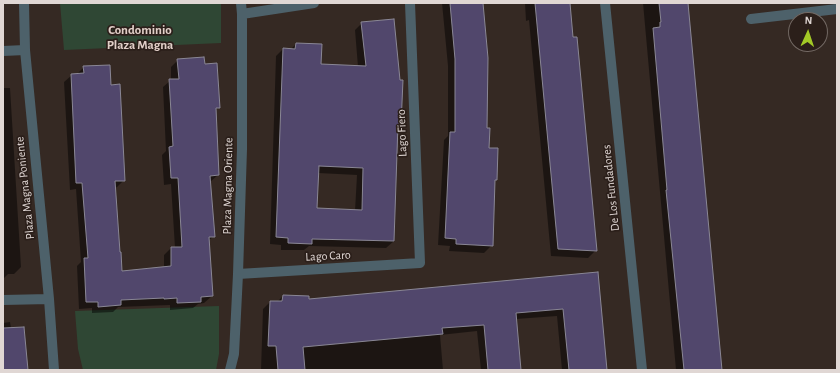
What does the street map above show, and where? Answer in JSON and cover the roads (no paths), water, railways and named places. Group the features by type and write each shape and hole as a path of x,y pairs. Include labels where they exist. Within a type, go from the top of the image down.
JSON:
{"street":[{"name":"Plaza Magna Poniente","path":"24,3 25,50 49,299 54,370"},
{"name":"Plaza Magna Oriente","path":"230,370 234,354 242,148 241,3"},
{"path":"242,14 314,3"},
{"name":"Lago Fiero","path":"410,3 420,263"},
{"name":"De Los Fundadores","path":"605,3 642,370"},
{"path":"751,19 811,8 837,9"},
{"path":"3,51 25,50"},
{"name":"Lago Caro","path":"238,274 420,263"},
{"path":"3,300 49,299"}],"district":[{"name":"Condominio Plaza Magna","path":"140,38"}]}
